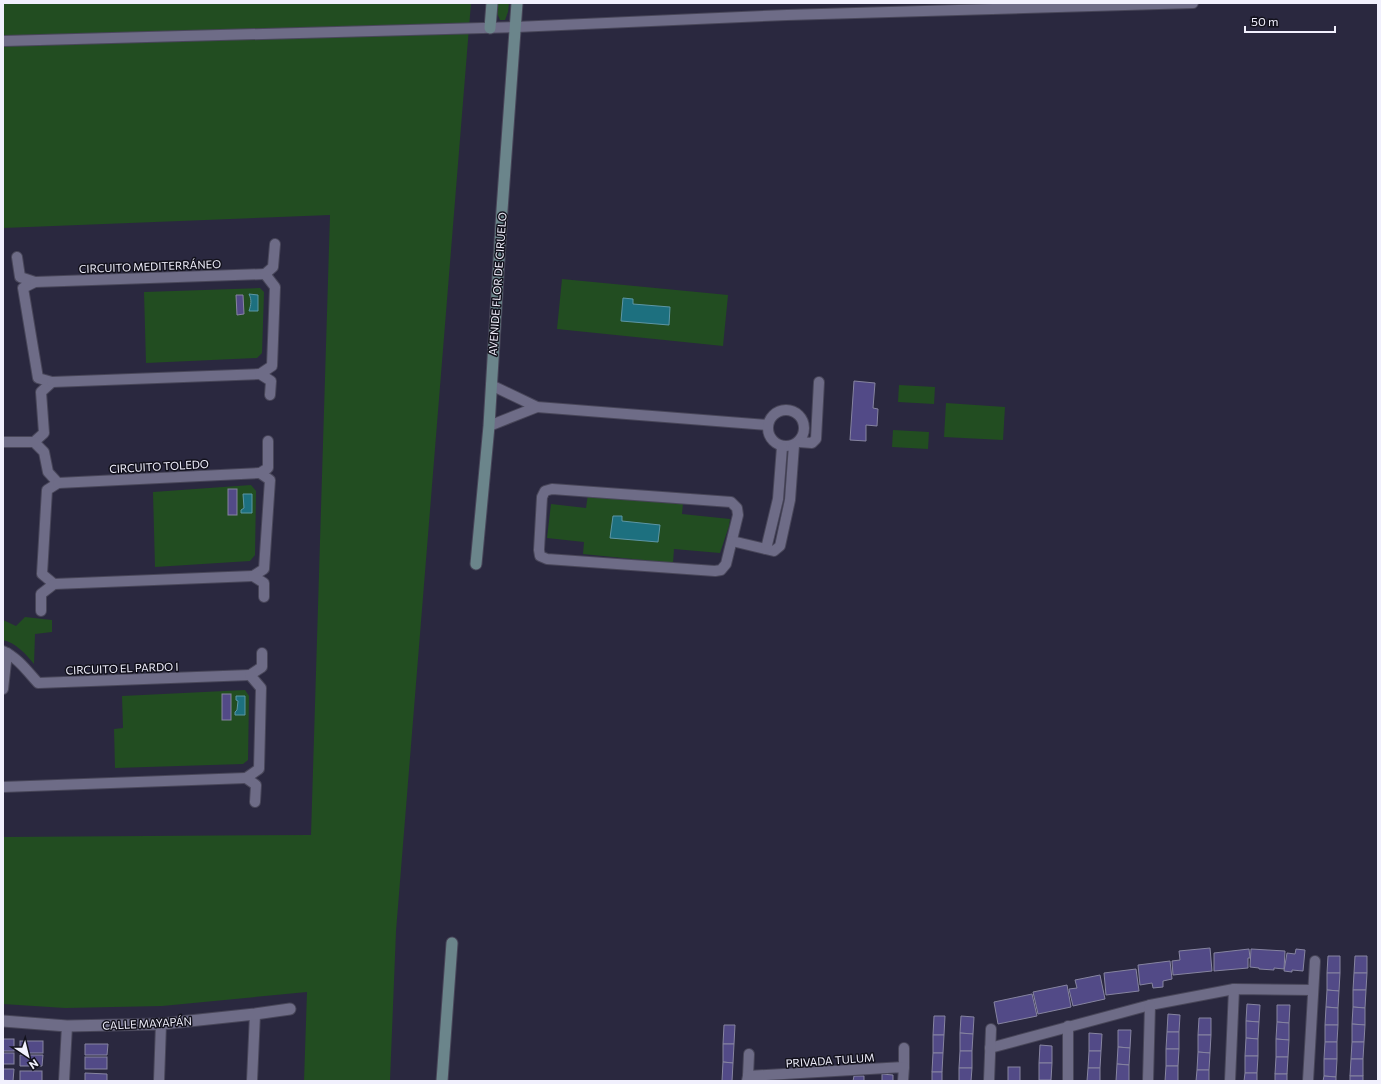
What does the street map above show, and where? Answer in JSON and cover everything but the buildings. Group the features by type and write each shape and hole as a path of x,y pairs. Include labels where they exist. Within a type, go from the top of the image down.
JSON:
{"main road":[{"path":"490,28 492,3"},
{"name":"AVENIDE FLOR DE CIRUELO","path":"476,564 489,426 490,384 517,3"},
{"path":"442,1081 452,943"}],"street":[{"path":"3,41 490,28 795,14 1056,5 1193,3"},
{"path":"35,282 23,288 38,378 52,382 260,374 272,366 275,287 265,274 273,267 275,244"},
{"path":"17,257 20,277 35,282"},
{"name":"CIRCUITO MEDITERRÁNEO","path":"35,282 265,274"},
{"path":"260,374 271,382 270,395"},
{"path":"3,442 34,442 44,433 41,392 52,382"},
{"path":"732,541 774,551 780,546 790,500 796,444 804,432 804,426 803,420 795,412 784,410 778,412 770,419 768,425 768,430 772,441 782,447 796,444 812,443 816,439 819,382"},
{"path":"490,384 538,407 768,425"},
{"path":"489,426 538,407"},
{"path":"41,611 41,594 54,584 253,576 264,569 270,480 260,473 268,468 268,441"},
{"path":"34,442 44,452 48,472 58,483 47,490 42,574 54,584"},
{"path":"766,549 778,499 782,447"},
{"name":"CIRCUITO TOLEDO","path":"58,483 260,473"},
{"path":"552,489 730,502 737,508 738,515 732,541 726,564 722,570 715,571 547,559 540,556 539,550 542,497 545,491 552,489"},
{"path":"253,576 264,583 264,597"},
{"name":"CIRCUITO EL PARDO I","path":"5,652 20,664 38,683 250,675"},
{"name":"CIRCUITO EL PARDO I","path":"3,689 5,652"},
{"path":"3,787 246,778 259,768 261,688 250,675 262,667 262,653"},
{"path":"246,778 256,785 255,802"},
{"path":"1308,1081 1315,961"},
{"path":"990,1048 1150,1005 1234,989 1313,990"},
{"path":"1230,1081 1234,989"},
{"path":"1148,1081 1150,1005"},
{"name":"CALLE MAYAPÁN","path":"3,1021 66,1031 161,1029 290,1009"},
{"path":"252,1081 255,1014"},
{"path":"1068,1026 1068,1081"},
{"path":"159,1081 161,1029"},
{"path":"989,1081 991,1029"},
{"path":"64,1081 66,1031"},
{"path":"903,1081 904,1048"},
{"path":"748,1079 749,1054"},
{"name":"PRIVADA TULUM","path":"748,1079 830,1076 904,1067"}],"shaded area":[{"path":"3,3 471,3 396,931 390,1081 304,1081 307,992 162,1006 65,1008 3,1004 3,837 311,835 330,215 3,228"},
{"path":"498,3 509,3 505,20 500,20 497,13"},
{"path":"562,279 728,295 723,346 557,329"},
{"path":"260,288 264,292 262,353 257,358 146,363 144,292"},
{"path":"249,294 258,295 258,311 249,311 251,298"},
{"path":"623,298 633,299 633,304 670,307 669,325 621,321"},
{"path":"899,385 935,387 934,404 898,402"},
{"path":"946,403 1005,407 1003,440 944,437"},
{"path":"893,430 929,432 928,449 892,447"},
{"path":"251,485 256,491 255,555 250,561 155,567 153,492"},
{"path":"243,494 252,494 252,513 241,513 241,510 244,508"},
{"path":"588,494 683,503 682,514 730,519 720,553 674,549 673,563 583,554 584,542 547,538 551,504 586,508"},
{"path":"613,516 622,516 622,521 660,525 658,542 610,538"},
{"path":"25,617 52,620 52,632 35,634 34,664 16,646 3,640 3,620 16,626"},
{"path":"245,690 249,696 248,760 243,764 115,768 114,729 123,728 122,696"},
{"path":"236,696 245,696 245,715 235,715 238,701 236,700"}]}
